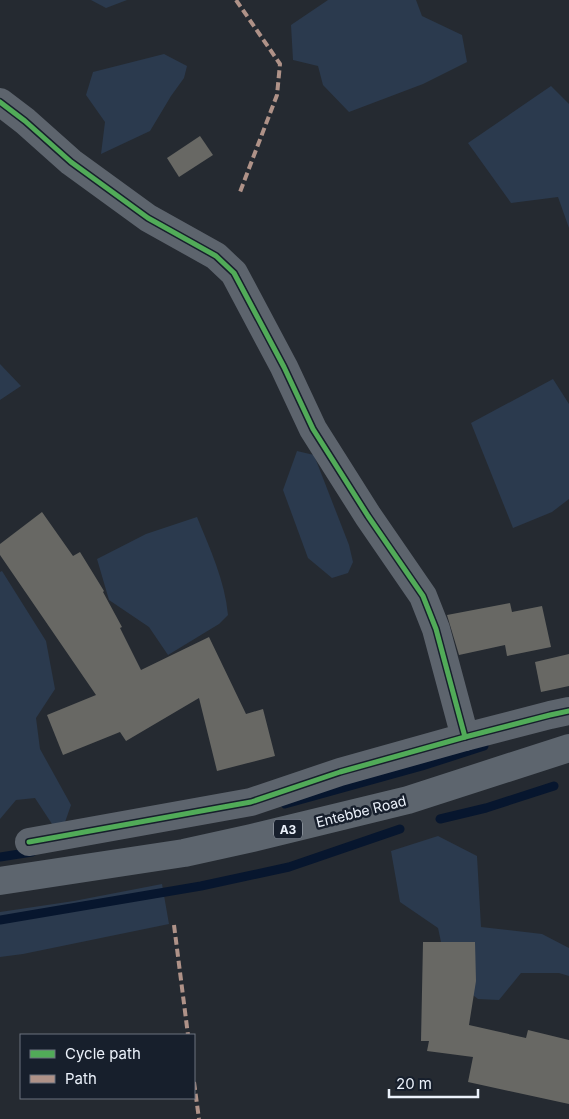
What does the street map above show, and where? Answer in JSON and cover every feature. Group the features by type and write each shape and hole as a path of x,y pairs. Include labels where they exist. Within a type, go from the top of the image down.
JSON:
{"main road":[{"name":"Entebbe Road","path":"0,881 184,853 261,836 408,800 569,748"}],"street":[{"path":"0,102 72,162 140,213 216,256 234,273 284,367 313,429 368,516 423,596 436,629 465,737"},
{"path":"29,842 251,802 340,772 550,714 569,712"}],"shaded area":[{"path":"91,0 127,0 106,8"},
{"path":"328,0 416,0 422,16 462,35 467,62 423,84 349,112 323,85 318,66 293,60 291,25"},
{"path":"164,54 187,66 184,78 150,131 101,154 105,122 86,95 93,72"},
{"path":"551,86 569,104 569,228 558,197 511,203 468,143"},
{"path":"0,364 21,386 0,400"},
{"path":"553,379 569,404 569,499 552,512 513,528 471,423"},
{"path":"297,451 314,455 349,545 353,562 348,573 332,578 308,558 283,490"},
{"path":"197,517 220,577 228,615 219,624 168,655 149,627 109,600 97,559 146,534"},
{"path":"2,571 46,641 55,689 36,718 40,749 71,805 64,825 52,824 35,798 16,800 0,819 0,572"},
{"path":"438,836 477,856 481,927 542,934 569,948 569,976 559,973 521,973 499,1000 478,999 474,996 444,956 438,928 400,902 391,851"},
{"path":"162,884 169,924 0,957 0,912 74,901"}],"building":[{"path":"200,136 213,155 179,177 167,158"},
{"path":"42,512 73,556 80,552 104,591 141,670 209,637 246,714 263,709 275,756 217,771 199,698 126,741 120,732 63,755 47,715 96,695 0,555 0,544"},
{"path":"510,603 512,612 542,606 551,647 507,656 505,645 459,655 447,615"},
{"path":"569,654 569,686 541,692 535,662"},
{"path":"423,942 475,942 476,981 469,1025 526,1038 528,1030 569,1040 569,1104 468,1082 473,1057 427,1051 429,1041 421,1041"}],"waterway":[{"path":"285,804 422,766 484,746"},
{"path":"440,819 486,808 554,786"},
{"path":"0,920 201,886 289,867 400,829"},
{"path":"0,857 32,852"}],"marked path":[{"path":"236,0 280,64 277,95 240,192"},
{"path":"174,925 188,1034"},
{"path":"195,1089 199,1119"}],"cycle path":[{"path":"0,102 25,121 71,162 148,218 216,256 234,273 284,367 313,429 368,516 423,596 436,629 465,737"},
{"path":"29,842 251,802 340,772 465,737 569,711"}]}
